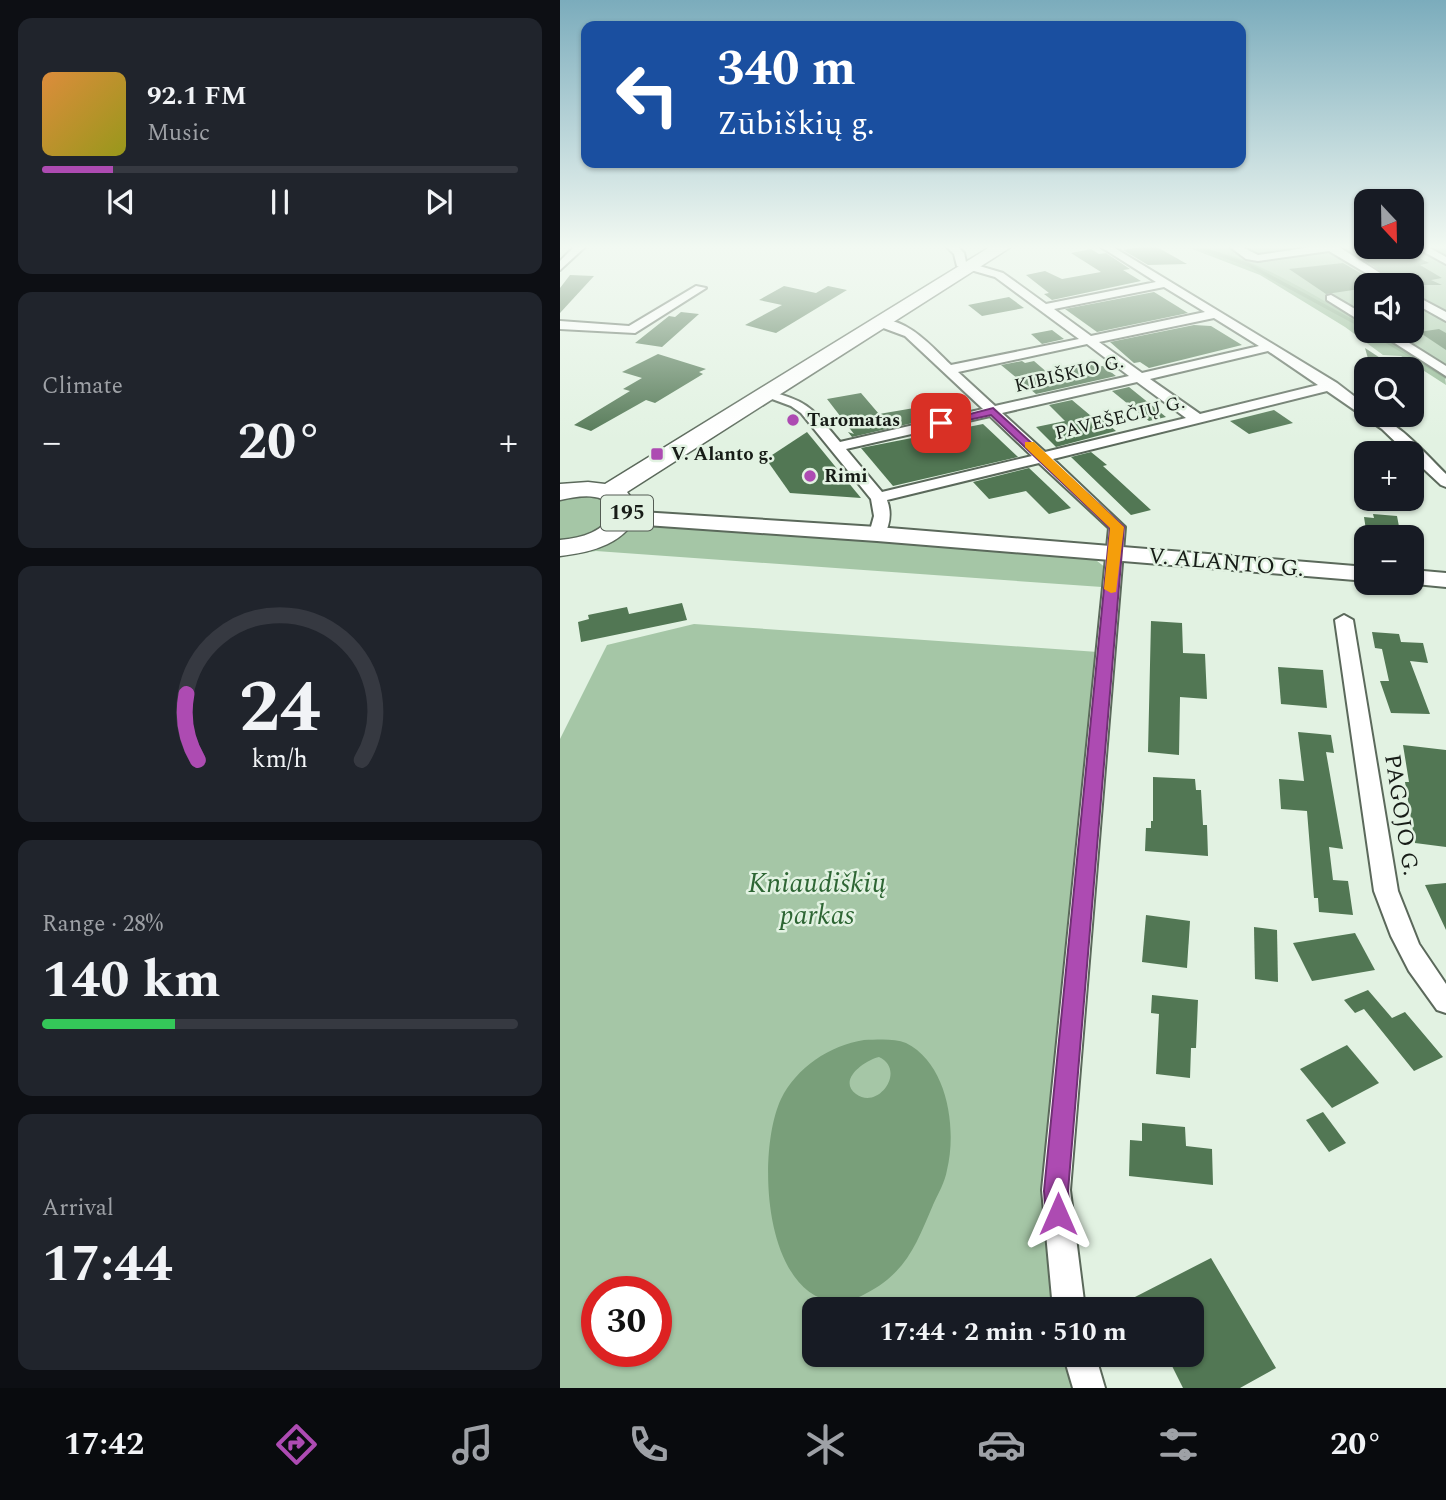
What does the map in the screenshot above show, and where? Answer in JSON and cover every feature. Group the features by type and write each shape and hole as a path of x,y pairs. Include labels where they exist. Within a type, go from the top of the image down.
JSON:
{"main road":[{"name":"195","path":"609,492 900,312"},
{"name":"195","path":"560,492 589,489 609,492 625,503 625,518 620,526 598,539 560,548"},
{"name":"V. ALANTO G.","path":"625,518 877,534 1354,573"},
{"path":"1424,578 1446,580"}],"street":[{"path":"560,325 631,330 661,312"},
{"path":"1049,312 1197,419"},
{"path":"1210,312 1354,402"},
{"path":"947,370 1214,314"},
{"path":"882,323 903,328 1117,527 1056,1191 1068,1297"},
{"path":"1401,343 1446,372"},
{"name":"KIBIŠKIO G.","path":"836,447 1270,348"},
{"name":"PAVEŠEČIŲ G.","path":"878,498 1332,386"},
{"path":"768,395 796,403 806,410 878,498 883,508 883,518 877,534"},
{"path":"1388,427 1446,482"},
{"name":"PAGOJO G.","path":"1343,620 1386,891 1396,926 1409,952 1446,1002"},
{"path":"1083,1367 1090,1388"}],"green space":[{"path":"1341,312 1354,312 1354,319"},
{"path":"1424,312 1446,312 1446,370 1397,343 1424,343"},
{"path":"579,492 617,503 607,530 560,544 560,494"},
{"path":"649,524 1092,557 1106,568 1102,587 596,551 560,557 560,552 633,526"},
{"name":"Kniaudiškių parkas","path":"694,624 1098,652 1062,1297 802,1297 802,1367 1075,1367 1081,1388 560,1388 560,739 607,645"}],"shaded area":[{"path":"1320,312 1342,312 1354,318 1354,334"},
{"path":"1367,343 1397,343 1422,357 1403,357 1383,355"},
{"path":"1424,358 1444,369 1446,385 1424,371"},
{"path":"864,1040 896,1040 906,1043 920,1053 932,1066 940,1082 946,1099 951,1136 946,1174 915,1245 891,1277 858,1297 822,1297 811,1293 792,1274 780,1247 772,1216 768,1183 773,1122 781,1099 805,1068 839,1047","holes":["879,1057 887,1063 890,1071 886,1087 873,1097 864,1098 851,1089 851,1077 867,1062"]}],"building":[{"path":"681,312 699,314 662,347 635,343 669,316 675,317"},
{"path":"769,312 811,312 776,333 745,325"},
{"path":"977,312 1004,312 982,316"},
{"path":"1069,312 1188,313 1097,332"},
{"path":"1194,325 1211,326 1242,345 1149,368 1140,362 1134,363 1110,342"},
{"path":"1439,329 1446,333 1446,350 1424,335 1424,331"},
{"path":"1052,330 1064,339 1042,344 1031,334"},
{"path":"1365,348 1379,357 1368,357"},
{"path":"658,354 706,369 699,372 703,374 655,403 646,400 591,431 574,425 630,391 623,389 642,378 622,372"},
{"path":"1034,361 1049,374 1092,364 1096,367 1103,366 1116,376 1036,394 1001,365"},
{"path":"1129,387 1166,417 1149,421 1112,391"},
{"path":"861,393 879,414 920,407 930,419 852,437 848,432 854,434 827,399"},
{"path":"1072,400 1097,421 1103,420 1116,431 1056,447 1036,427 1065,421 1049,405"},
{"path":"1274,410 1293,423 1249,434 1230,421"},
{"path":"983,424 1018,457 893,486 861,448"},
{"name":"Rimi","path":"807,432 861,498 790,493 766,459"},
{"path":"1091,452 1151,510 1131,515 1071,457"},
{"path":"1029,468 1071,508 1049,514 1026,491 989,499 973,482"},
{"path":"1373,514 1397,516 1399,525 1365,525 1364,517 1374,518"},
{"path":"682,603 687,620 581,642 578,622 589,619 588,615 627,607 629,614"},
{"path":"1151,621 1182,623 1183,653 1205,654 1207,699 1180,697 1179,755 1148,752"},
{"path":"1372,632 1399,634 1401,642 1423,643 1428,663 1410,661 1430,714 1391,713 1380,681 1389,681 1382,649 1375,648"},
{"path":"1278,667 1323,670 1327,708 1281,704"},
{"path":"1298,732 1331,735 1334,753 1326,752 1343,849 1329,847 1333,880 1348,881 1353,915 1319,912 1318,898 1314,898 1307,811 1281,809 1279,779 1304,781"},
{"path":"1403,745 1446,750 1446,847 1415,843 1405,782 1409,782"},
{"path":"1153,777 1195,779 1196,790 1201,790 1203,825 1207,825 1208,856 1145,851 1146,828 1151,828 1153,821"},
{"path":"1446,883 1446,930 1425,885"},
{"path":"1146,915 1190,921 1187,968 1142,962"},
{"path":"1254,927 1277,930 1278,982 1255,979"},
{"path":"1355,933 1375,970 1312,981 1293,943"},
{"path":"1368,990 1392,1018 1405,1012 1443,1057 1414,1071 1364,1009 1355,1013 1344,1000"},
{"path":"1152,995 1198,1000 1196,1048 1191,1048 1190,1078 1156,1074 1159,1014 1151,1013"},
{"path":"1347,1045 1379,1083 1332,1108 1300,1069"},
{"path":"1323,1112 1346,1143 1329,1152 1306,1120"},
{"path":"1142,1123 1185,1127 1186,1146 1212,1149 1213,1185 1129,1176 1130,1140 1142,1141"},
{"path":"1211,1258 1276,1368 1240,1388 1183,1388 1172,1367 1204,1367 1204,1297 1135,1297"}],"waterway":[{"path":"1335,312 1354,322"},
{"path":"1389,343 1446,377"}],"slow traffic":[{"path":"1029,445 1117,527 1111,589"}],"place":[{"name":"Taromatas","path":"793,420"},
{"name":"V. Alanto g.","path":"657,454"},
{"name":"Rimi","path":"810,476"}],"route":[{"path":"941,423 993,411 1117,527 1056,1191 1058,1214"}]}
